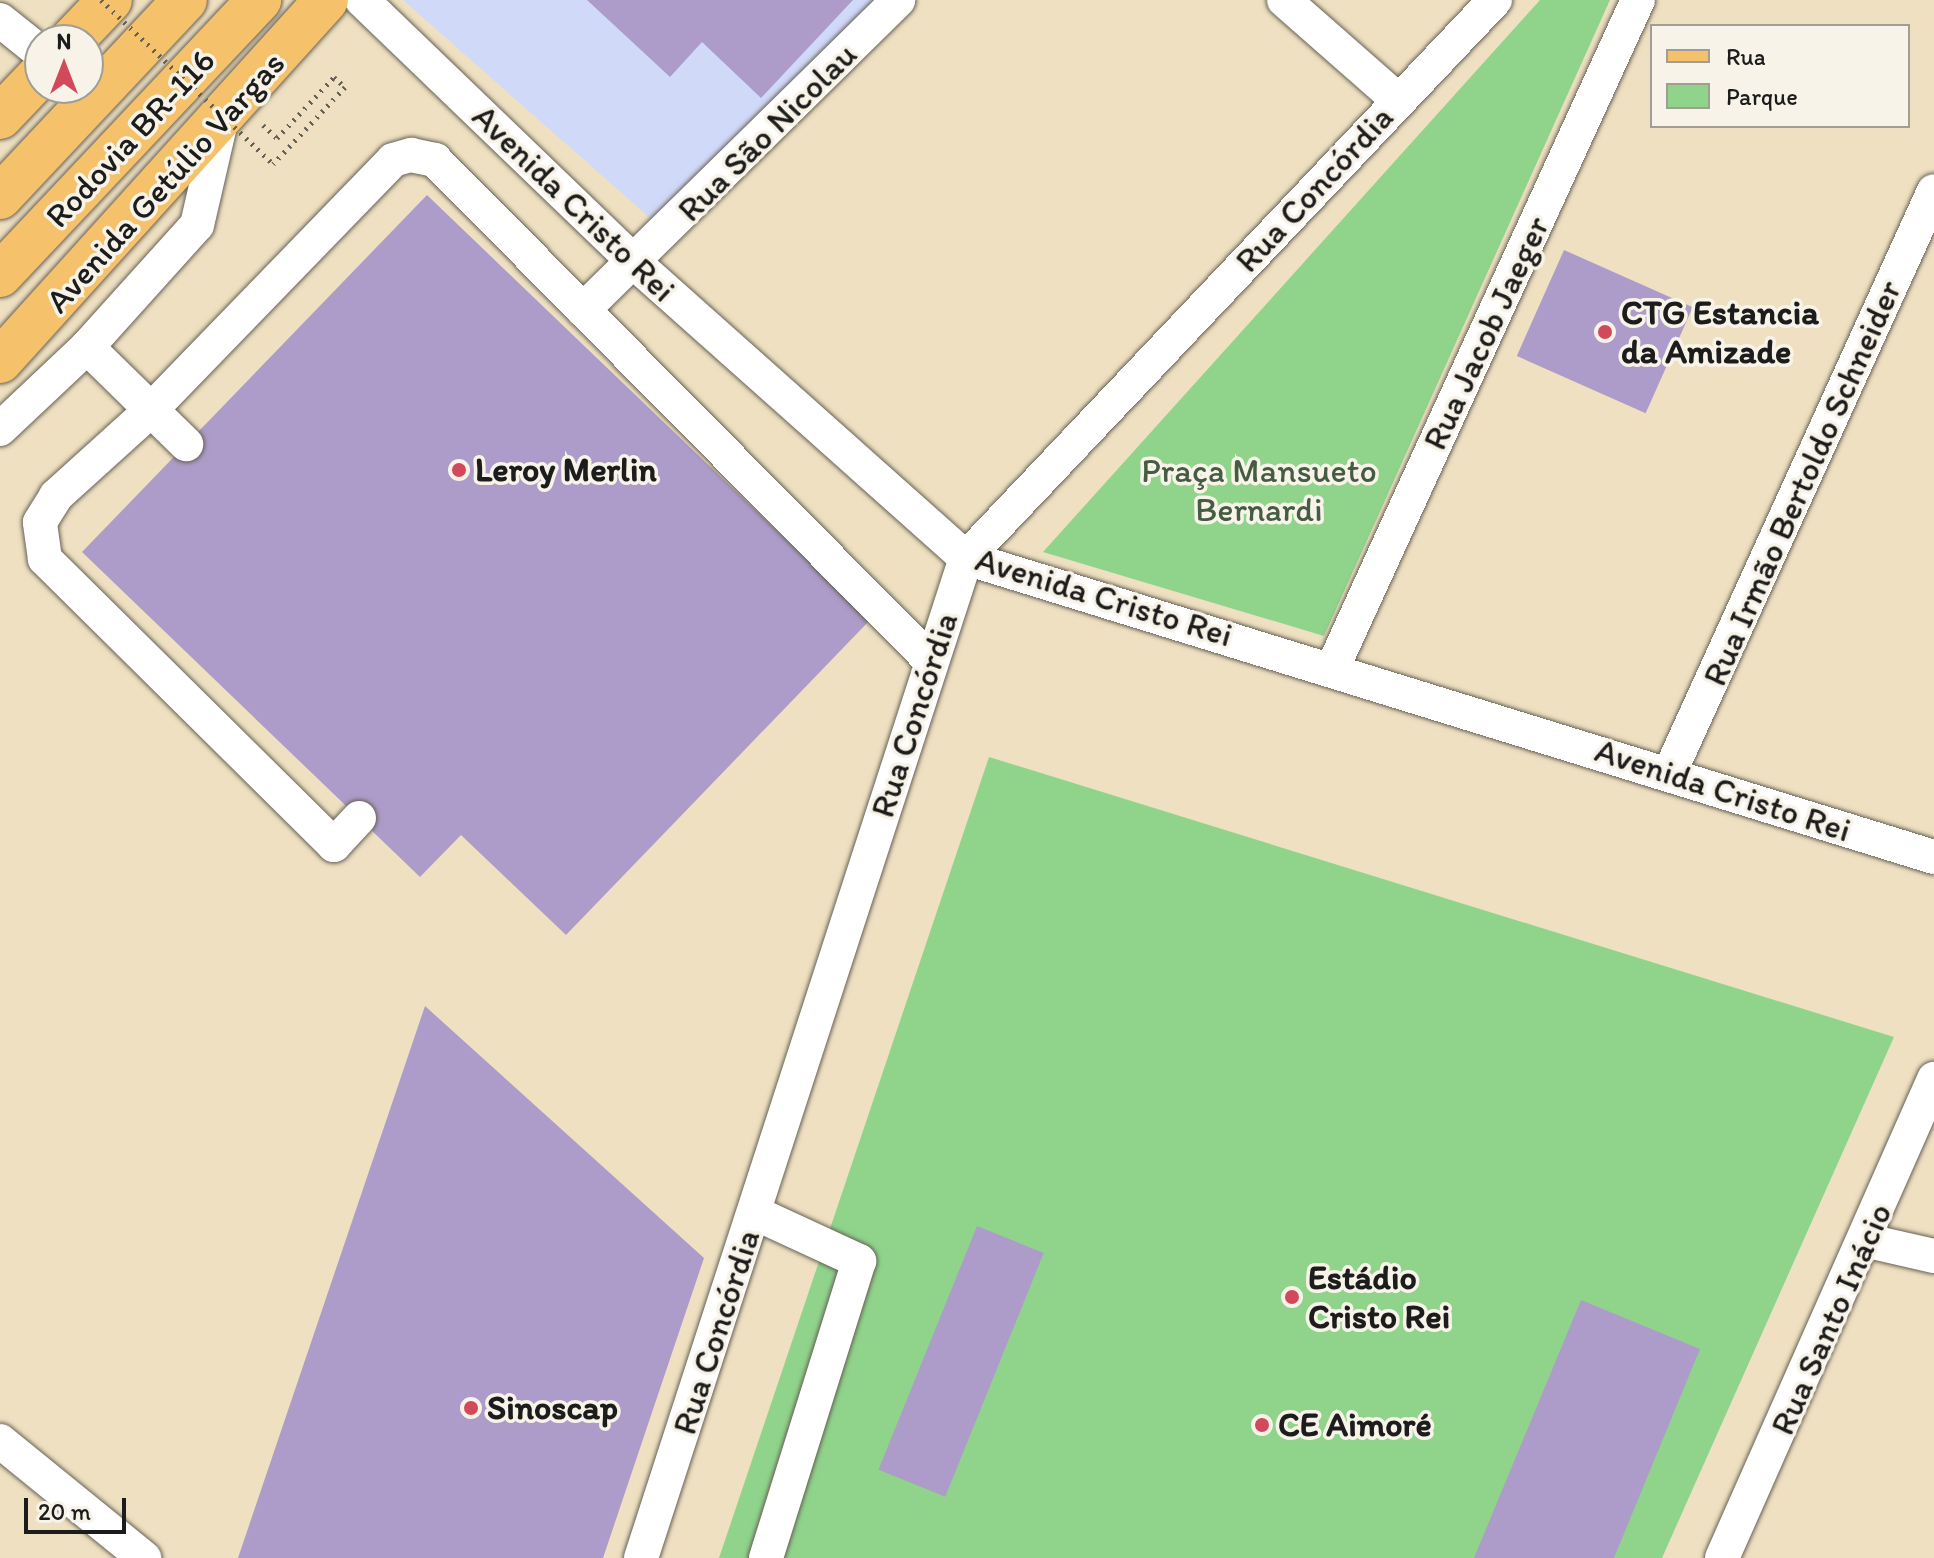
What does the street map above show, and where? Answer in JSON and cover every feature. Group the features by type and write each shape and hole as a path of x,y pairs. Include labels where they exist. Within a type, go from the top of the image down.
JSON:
{"main road":[{"path":"87,24 110,0"},
{"name":"Rodovia BR-116","path":"0,197 185,0"},
{"name":"Rodovia BR-116","path":"0,275 259,0"},
{"name":"Avenida Getúlio Vargas","path":"0,361 229,115 326,0"},
{"path":"0,117 24,92"}],"street":[{"name":"Avenida Cristo Rei","path":"362,0 636,264 966,558 1333,667 1934,857"},
{"name":"Rua São Nicolau","path":"583,310 636,264 898,0"},
{"path":"1284,0 1398,100"},
{"name":"Rua Concórdia","path":"641,1558 755,1213 930,660 966,558 1495,0"},
{"name":"Rua Jacob Jaeger","path":"1333,667 1628,4"},
{"path":"0,20 24,39"},
{"path":"0,429 87,347 197,225 229,115"},
{"path":"359,818 334,845 45,559 40,522 56,496 148,413 393,160 435,160 930,660"},
{"name":"Rua Irmão Bertoldo Schneider","path":"1669,774 1934,191"},
{"path":"87,347 148,413 186,444"},
{"name":"Rua Santo Inácio","path":"1722,1558 1868,1241 1934,1079"},
{"path":"755,1213 859,1261 766,1558"},
{"path":"1868,1241 1934,1256"},
{"path":"0,1441 144,1558"}],"path":[{"path":"101,0 273,164 345,87 334,77 277,138 229,115"}],"shaded area":[{"path":"403,0 880,0 658,225"}],"green space":[{"name":"Praça Mansueto Bernardi","path":"1540,0 1610,0 1324,636 1043,552"},
{"name":"Estádio Cristo Rei","path":"989,757 1894,1037 1662,1558 719,1558"}],"building":[{"path":"587,0 853,0 761,98 702,42 670,77"},
{"path":"427,195 870,620 566,935 461,835 420,877 82,552"},
{"name":"CTG Estancia da Amizade","path":"1564,250 1693,307 1646,413 1517,356"},
{"name":"Sinoscap","path":"425,1006 704,1258 603,1558 238,1558"},
{"path":"977,1226 1044,1253 945,1497 878,1470"},
{"path":"1581,1300 1700,1349 1614,1558 1474,1558"}],"place":[{"name":"CTG Estancia da Amizade","path":"1605,332"},
{"name":"Leroy Merlin","path":"459,470"},
{"name":"Estádio Cristo Rei","path":"1292,1297"},
{"name":"Sinoscap","path":"471,1408"},
{"name":"CE Aimoré","path":"1262,1425"}]}
